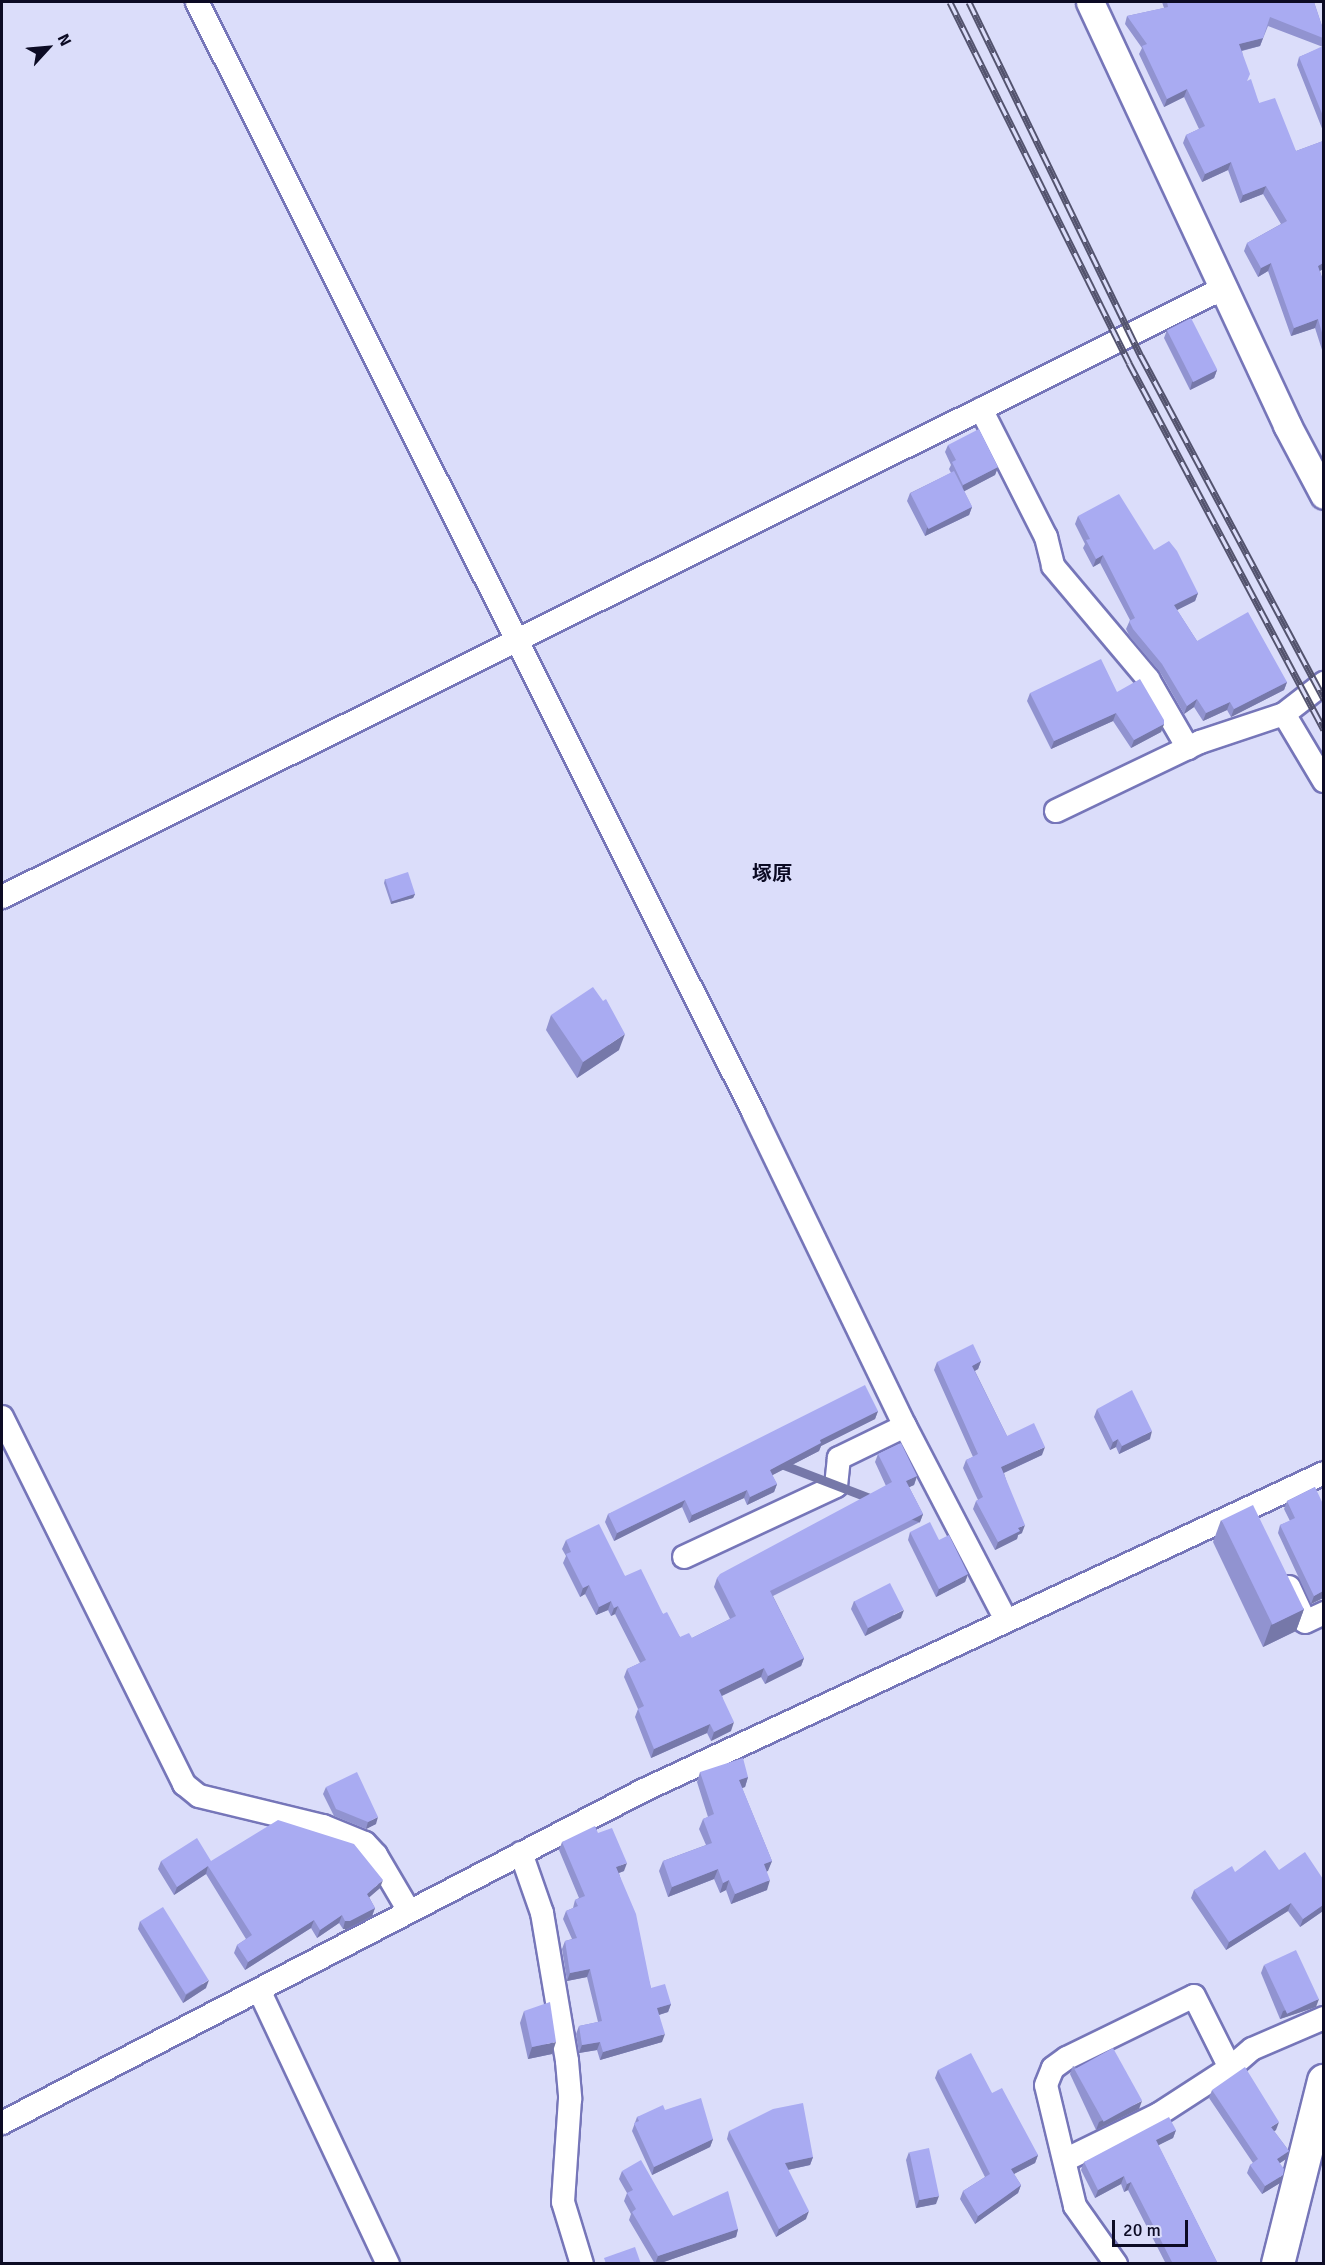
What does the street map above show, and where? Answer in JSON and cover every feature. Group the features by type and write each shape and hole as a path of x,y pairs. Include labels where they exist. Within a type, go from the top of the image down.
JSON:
{"main road":[{"path":"1278,2264 1323,2081"}],"street":[{"path":"197,2 754,1114 905,1426 1005,1620"},
{"path":"1090,2 1323,495"},
{"path":"2,897 1224,288"},
{"path":"981,409 1046,537 1053,566 1148,679 1188,748"},
{"path":"1056,812 1188,748 1284,714 1323,683"},
{"path":"1284,714 1323,781"},
{"path":"2,1417 184,1784 200,1796 323,1826 365,1843 376,1855 409,1911"},
{"path":"684,1557 836,1486 839,1458 905,1426"},
{"path":"2,2123 521,1853 1005,1620 1323,1475"},
{"path":"1250,1507 1260,1528"},
{"path":"1280,1569 1305,1622 1323,1613"},
{"path":"521,1853 542,1912 567,2061 570,2099 563,2202 582,2264"},
{"path":"259,1990 388,2264"},
{"path":"1116,2264 1074,2206 1046,2085 1053,2068 1066,2058 1194,1996 1230,2068"},
{"path":"1065,2160 1159,2114 1230,2068 1252,2049 1323,2018"}],"building":[{"path":"1167,2 1314,2 1323,29 1323,38 1270,17 1263,38 1239,44 1250,74 1247,81 1251,79 1259,103 1275,98 1296,151 1323,141 1323,263 1318,266 1323,281 1323,336 1318,319 1294,328 1271,263 1261,268 1247,243 1287,221 1266,186 1243,195 1231,162 1205,174 1186,135 1205,126 1187,89 1167,99 1142,46 1147,44 1127,16 1168,7"},
{"path":"1323,46 1323,116 1299,57"},
{"path":"1191,318 1217,370 1193,382 1167,330"},
{"path":"979,429 998,467 963,485 952,462 956,460 948,445"},
{"path":"954,471 972,507 929,529 910,493"},
{"path":"1119,494 1154,550 1169,541 1177,551 1198,593 1174,605 1197,641 1248,612 1287,682 1234,709 1230,702 1206,713 1197,699 1187,706 1162,664 1133,629 1129,621 1135,618 1103,555 1096,559 1086,540 1090,539 1078,516"},
{"path":"1101,659 1117,692 1140,679 1164,720 1164,724 1134,740 1116,713 1054,741 1030,693"},
{"path":"408,872 415,894 392,901 385,879"},
{"path":"593,987 603,1001 606,999 625,1034 583,1062 551,1015"},
{"path":"973,1344 981,1361 972,1366 1007,1436 1034,1423 1045,1447 1001,1467 1025,1525 1018,1528 1020,1531 998,1542 976,1501 983,1497 966,1460 978,1454 937,1362"},
{"path":"865,1385 878,1411 820,1440 821,1443 770,1470 777,1484 750,1497 747,1490 692,1515 685,1500 617,1533 608,1514"},
{"path":"1132,1390 1152,1431 1122,1446 1118,1439 1113,1442 1097,1409"},
{"path":"901,1443 917,1476 906,1481 923,1514 770,1591 804,1658 768,1676 764,1668 719,1690 734,1722 714,1732 710,1724 654,1749 638,1709 644,1706 627,1669 646,1660 618,1606 614,1608 611,1601 599,1607 589,1585 583,1588 566,1554 571,1552 566,1540 599,1524 625,1576 641,1569 663,1614 667,1612 680,1637 689,1633 692,1638 736,1616 717,1578 720,1574 892,1482 878,1454"},
{"path":"1315,1487 1323,1504 1323,1591 1314,1596 1280,1525 1295,1518 1287,1501"},
{"path":"1253,1505 1304,1609 1272,1625 1222,1520"},
{"path":"930,1522 939,1540 949,1535 968,1574 939,1589 910,1532"},
{"path":"890,1583 904,1610 868,1628 854,1601"},
{"path":"743,1758 748,1777 739,1780 772,1861 764,1864 770,1880 735,1894 729,1880 723,1883 718,1869 672,1887 663,1861 712,1843 703,1819 714,1814 700,1772"},
{"path":"357,1772 378,1817 368,1822 336,1809 326,1787"},
{"path":"278,1820 354,1844 383,1880 367,1894 375,1908 350,1921 345,1921 342,1915 320,1930 314,1920 248,1962 237,1945 252,1935 208,1866 177,1887 161,1861 197,1838 211,1861"},
{"path":"595,1826 598,1833 612,1828 627,1863 616,1867 636,1914 651,1988 665,1984 671,2004 657,2008 665,2034 603,2052 600,2042 582,2045 579,2026 602,2021 590,1969 570,1973 565,1941 577,1938 566,1911 578,1906 575,1900 585,1896 562,1842"},
{"path":"1265,1850 1279,1870 1305,1852 1323,1879 1323,1905 1303,1919 1291,1903 1229,1942 1194,1890 1232,1866 1235,1872"},
{"path":"163,1907 209,1980 186,1994 140,1921"},
{"path":"1296,1950 1319,1999 1287,2014 1264,1965"},
{"path":"550,2002 556,2042 532,2047 524,2011"},
{"path":"1113,2048 1142,2100 1104,2122 1075,2069"},
{"path":"971,2053 992,2093 1002,2088 1038,2155 1011,2169 1021,2185 978,2216 963,2191 990,2174 938,2070"},
{"path":"1245,2067 1279,2122 1271,2127 1289,2151 1277,2159 1284,2169 1283,2175 1265,2186 1250,2165 1258,2159 1212,2090"},
{"path":"701,2098 713,2139 654,2167 634,2123 639,2121 637,2117 663,2105 665,2110"},
{"path":"803,2103 813,2157 785,2163 809,2211 779,2229 729,2131 773,2109"},
{"path":"1169,2117 1176,2130 1156,2140 1218,2264 1173,2264 1131,2182 1127,2184 1124,2176 1098,2190 1084,2162"},
{"path":"929,2148 939,2196 920,2200 909,2152"},
{"path":"641,2160 673,2216 728,2191 738,2229 658,2256 632,2212 636,2209 627,2193 633,2190 622,2171"},
{"path":"635,2247 641,2264 606,2264 604,2258"}],"railway":[{"path":"950,2 1129,363 1324,729"},
{"path":"969,2 1141,356 1324,699"}],"district":[{"name":"塚原","path":"772,873"}]}
